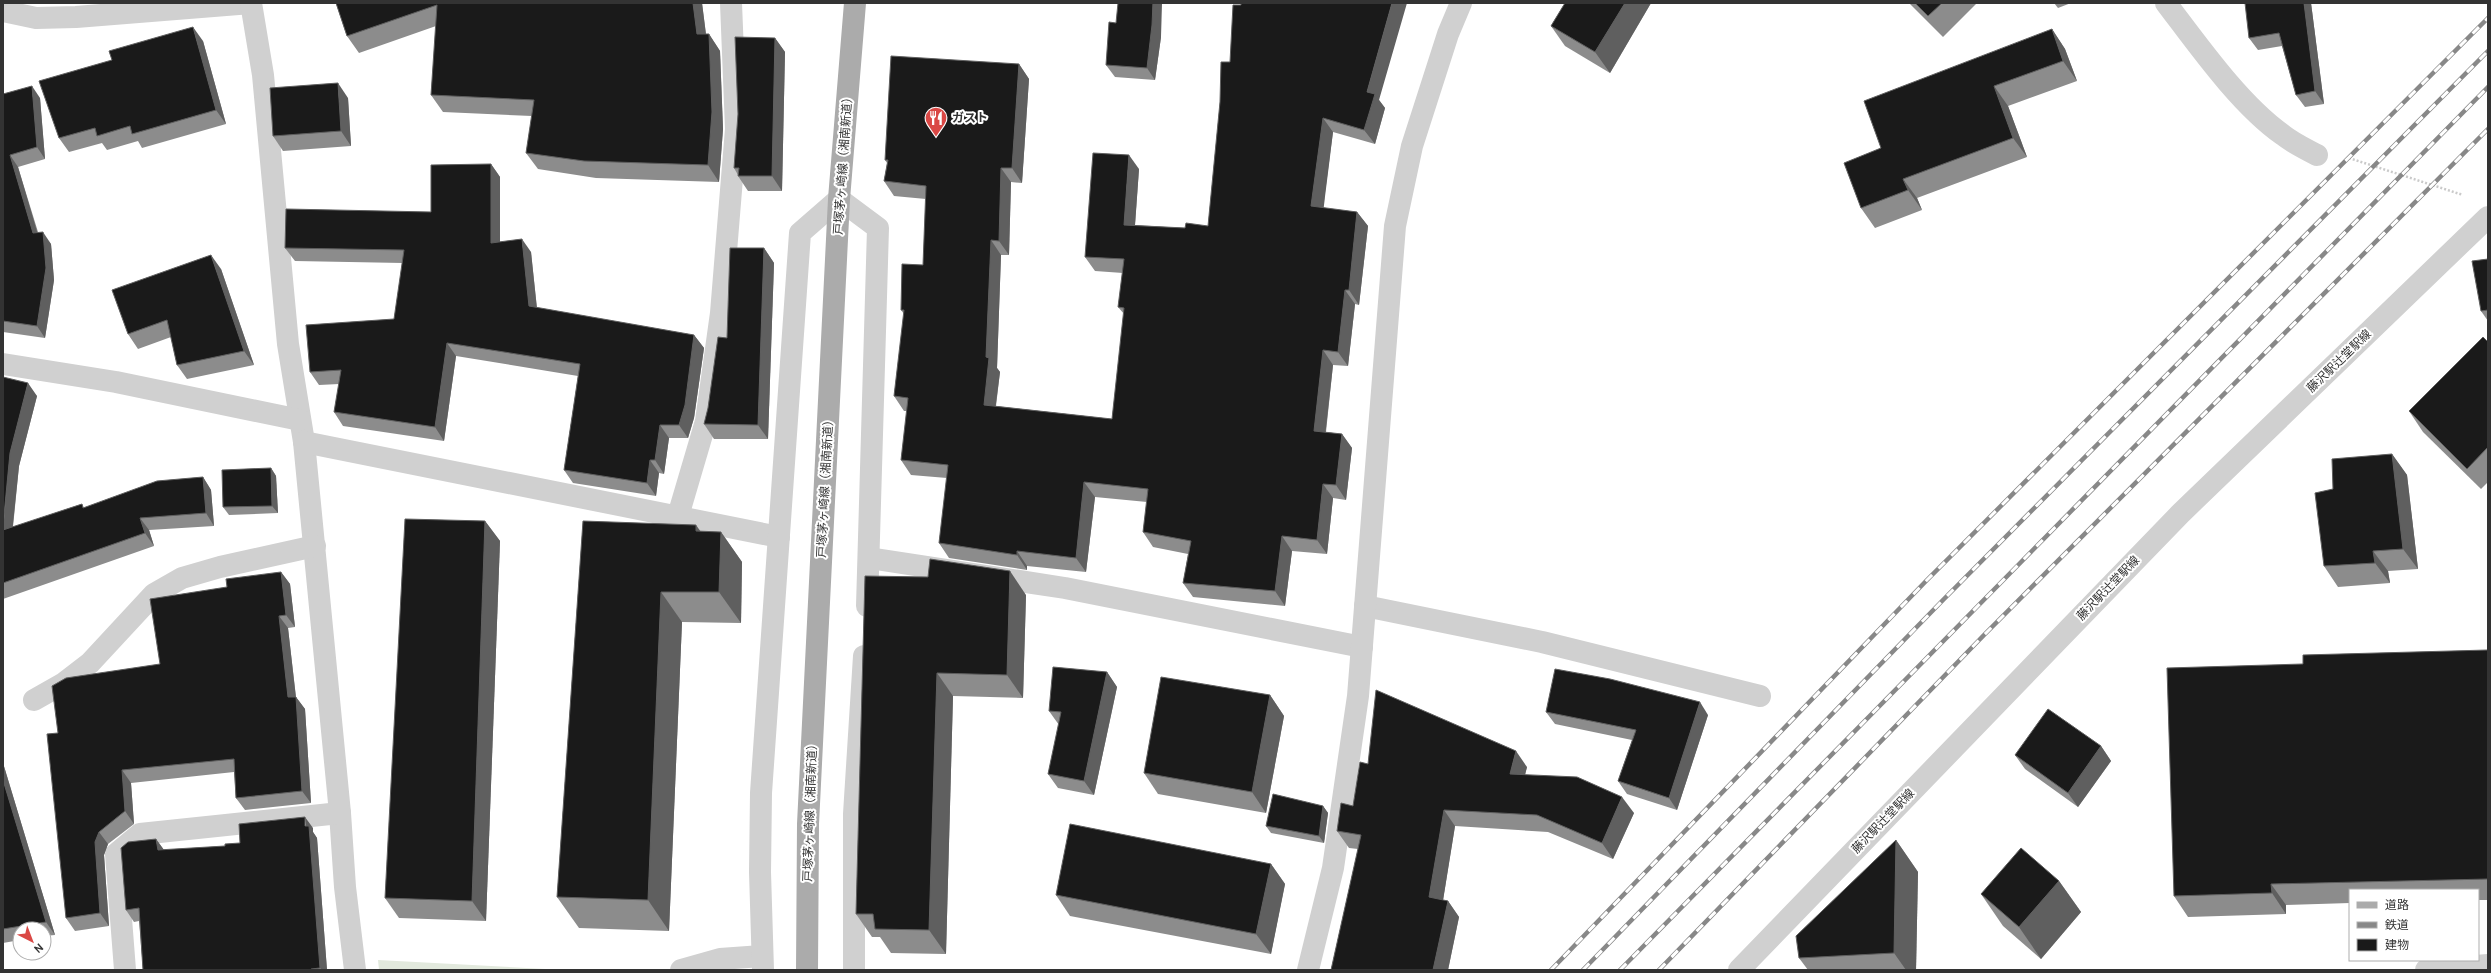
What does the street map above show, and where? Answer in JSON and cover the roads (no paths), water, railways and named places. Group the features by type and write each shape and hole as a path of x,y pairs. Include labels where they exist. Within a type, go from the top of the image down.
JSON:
{"main road":[{"name":"戸塚茅ヶ崎線（湘南新道）","path":"807,970 808,824 839,199 855,3"}],"street":[{"path":"3,11 36,18 76,17 251,3 263,75 288,344 304,442 340,813 345,887 355,970"},
{"path":"678,516 706,421 721,313 736,129 731,3"},
{"path":"1308,970 1334,861 1348,778 1362,647 1394,226 1412,146 1448,34 1461,3"},
{"path":"2166,3 2206,56 2245,101 2282,135 2317,155"},
{"path":"681,970 720,959 763,963 761,793 800,233 839,199 878,228 870,558 854,814 854,970"},
{"name":"藤沢駅辻堂駅線","path":"1739,970 2180,514 2488,217"},
{"path":"3,364 116,382 300,420"},
{"path":"304,442 779,537"},
{"path":"34,700 64,683 90,663 154,594 182,578 220,567 314,546"},
{"path":"870,558 1065,588 1362,647"},
{"path":"1365,606 1542,642 1760,696"},
{"path":"125,970 116,854 140,834 340,813"},
{"path":"2426,970 2488,965"}],"railway":[{"path":"1551,970 1927,580 2488,18"},
{"path":"1583,970 1944,599 2488,51"},
{"path":"1620,970 2488,87"},
{"path":"1659,970 1984,635 2488,129"}],"place":[{"name":"ガスト","path":"936,138"}]}
